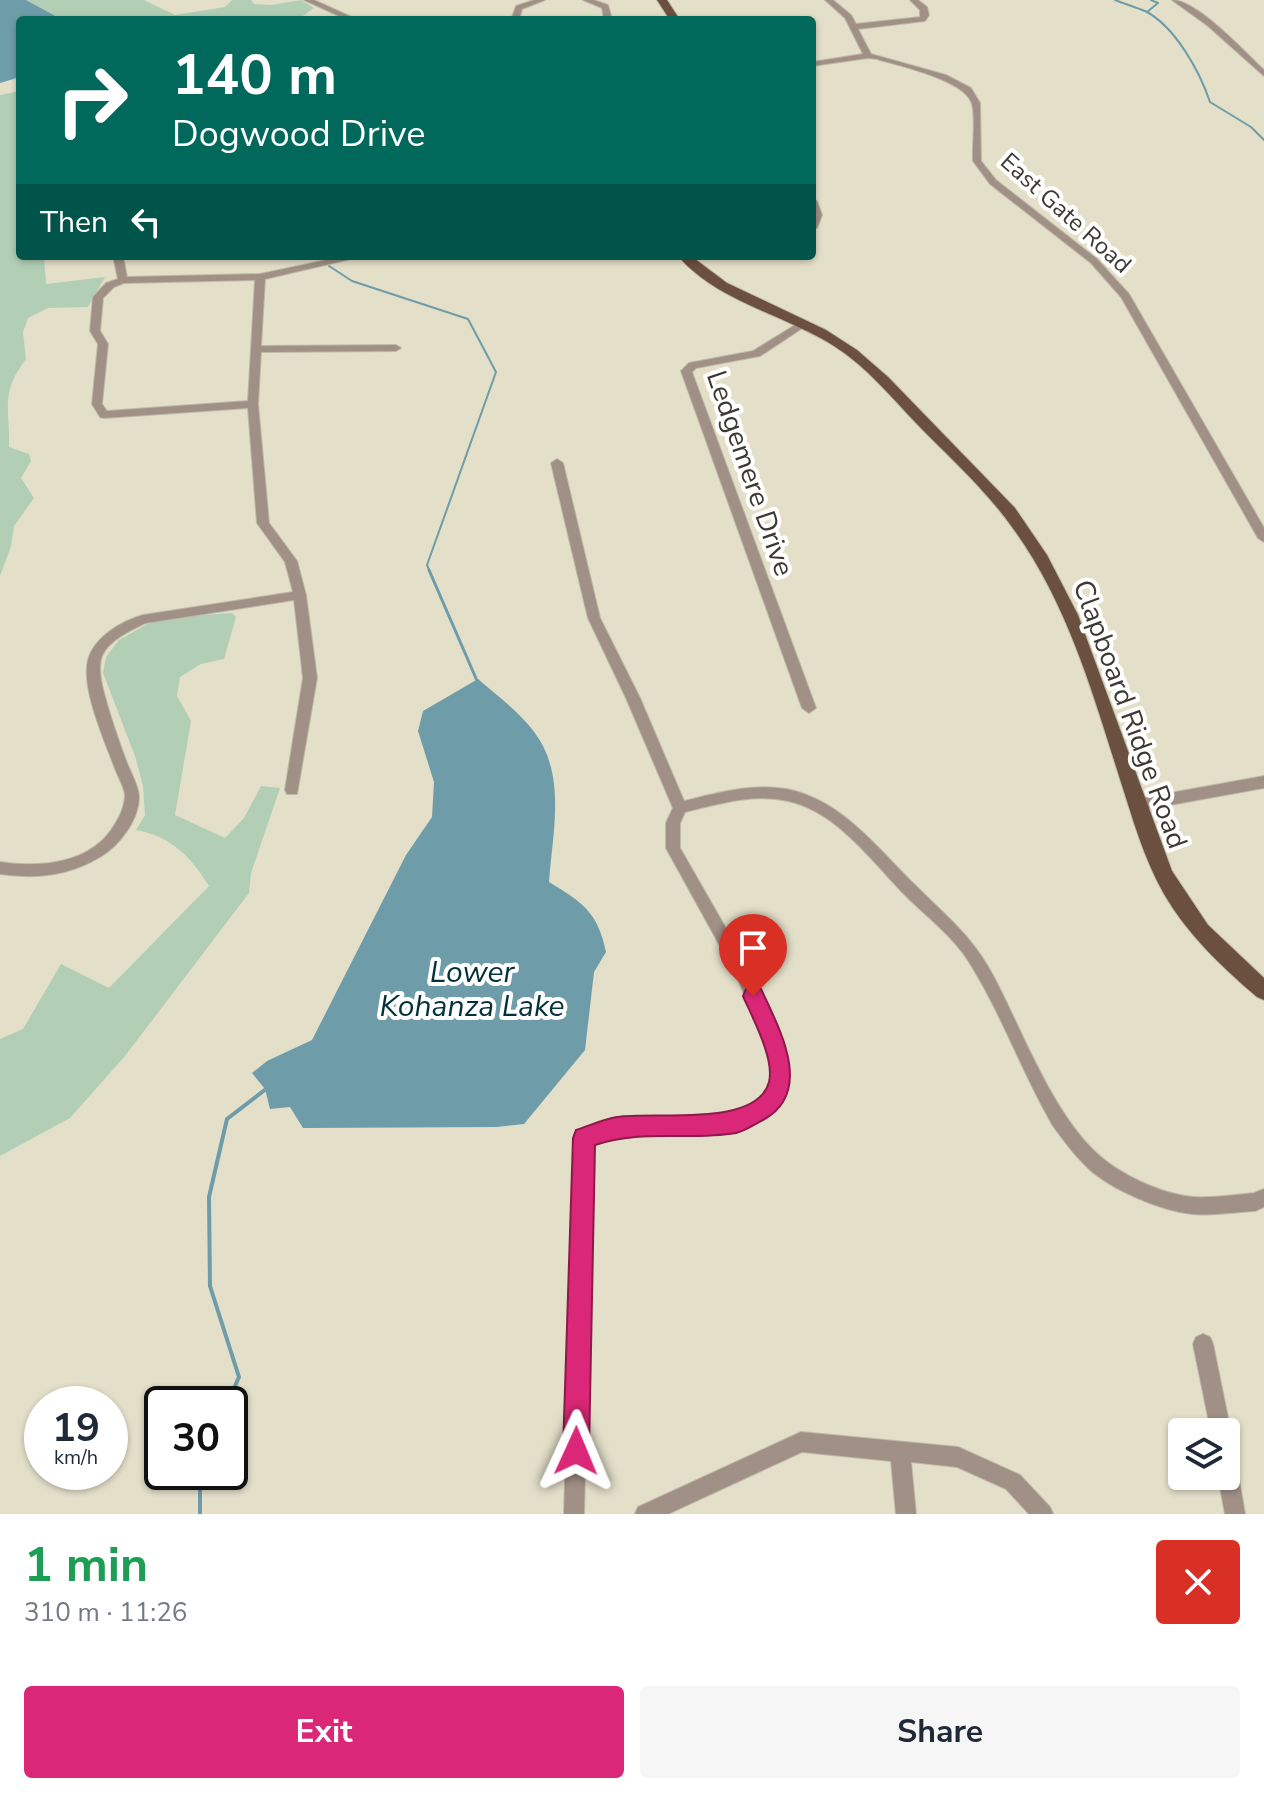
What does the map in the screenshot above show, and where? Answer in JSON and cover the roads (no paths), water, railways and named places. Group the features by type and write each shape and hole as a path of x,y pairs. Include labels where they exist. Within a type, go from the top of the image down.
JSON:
{"main road":[{"name":"Clapboard Ridge Road","path":"689,260 728,291 841,344 870,368 975,474 1018,523 1055,579 1076,624 1156,859 1192,920 1221,953 1264,991"}],"street":[{"path":"308,0 345,16"},
{"path":"516,16 517,10 534,0 541,0"},
{"path":"587,0 603,6 607,16"},
{"path":"816,63 868,56 854,27 829,0"},
{"path":"854,27 922,19 924,9 914,0"},
{"path":"1176,0 1211,24 1264,74"},
{"name":"East Gate Road","path":"868,56 943,77 972,95 977,112 977,161 993,182 1094,261 1125,296 1264,538"},
{"path":"119,260 123,280"},
{"path":"253,404 111,416 100,411 97,404 103,344 95,331 94,312 98,297 110,285 123,280 260,277 340,260"},
{"path":"260,277 253,404 263,523 291,561 300,595 310,678 292,790"},
{"name":"Ledgemere Drive","path":"800,325 756,354 693,365 686,371 809,708"},
{"path":"256,349 396,348"},
{"path":"557,463 594,618 633,698 680,808 673,823 673,848 743,972 774,1043 781,1080 770,1105 737,1122 616,1127 584,1138 574,1514"},
{"path":"0,868 24,873 75,865 100,849 125,822 132,796 95,689 95,658 105,643 124,628 143,619 300,595"},
{"path":"1137,805 1264,782"},
{"path":"680,808 728,794 760,791 789,793 820,805 864,842 974,956 1055,1113 1095,1164 1138,1188 1189,1205 1255,1202 1264,1198"},
{"path":"1203,1344 1218,1418"},
{"path":"645,1514 801,1442 958,1457 1013,1482 1043,1514"},
{"path":"900,1452 906,1514"},
{"path":"1231,1490 1235,1514"}],"water":[{"path":"0,0 26,0 56,16 16,16 16,78 0,83"},
{"name":"Lower Kohanza Lake","path":"478,679 523,718 543,746 555,795 549,882 587,910 603,938 606,952 594,972 585,1050 524,1124 497,1127 303,1128 290,1107 270,1109 265,1089 252,1073 267,1061 312,1040 406,855 432,817 434,782 418,731 423,711"}],"waterway":[{"path":"1115,0 1145,11 1166,27 1193,64 1210,102 1251,127 1264,140"},
{"path":"1147,12 1158,3 1151,0"},
{"path":"329,266 352,281 468,319 496,372 427,565 430,572"},
{"path":"429,570 478,683"},
{"path":"235,1386 239,1377 210,1286 209,1197 227,1119 266,1089"},
{"path":"200,1490 200,1514"}]}
